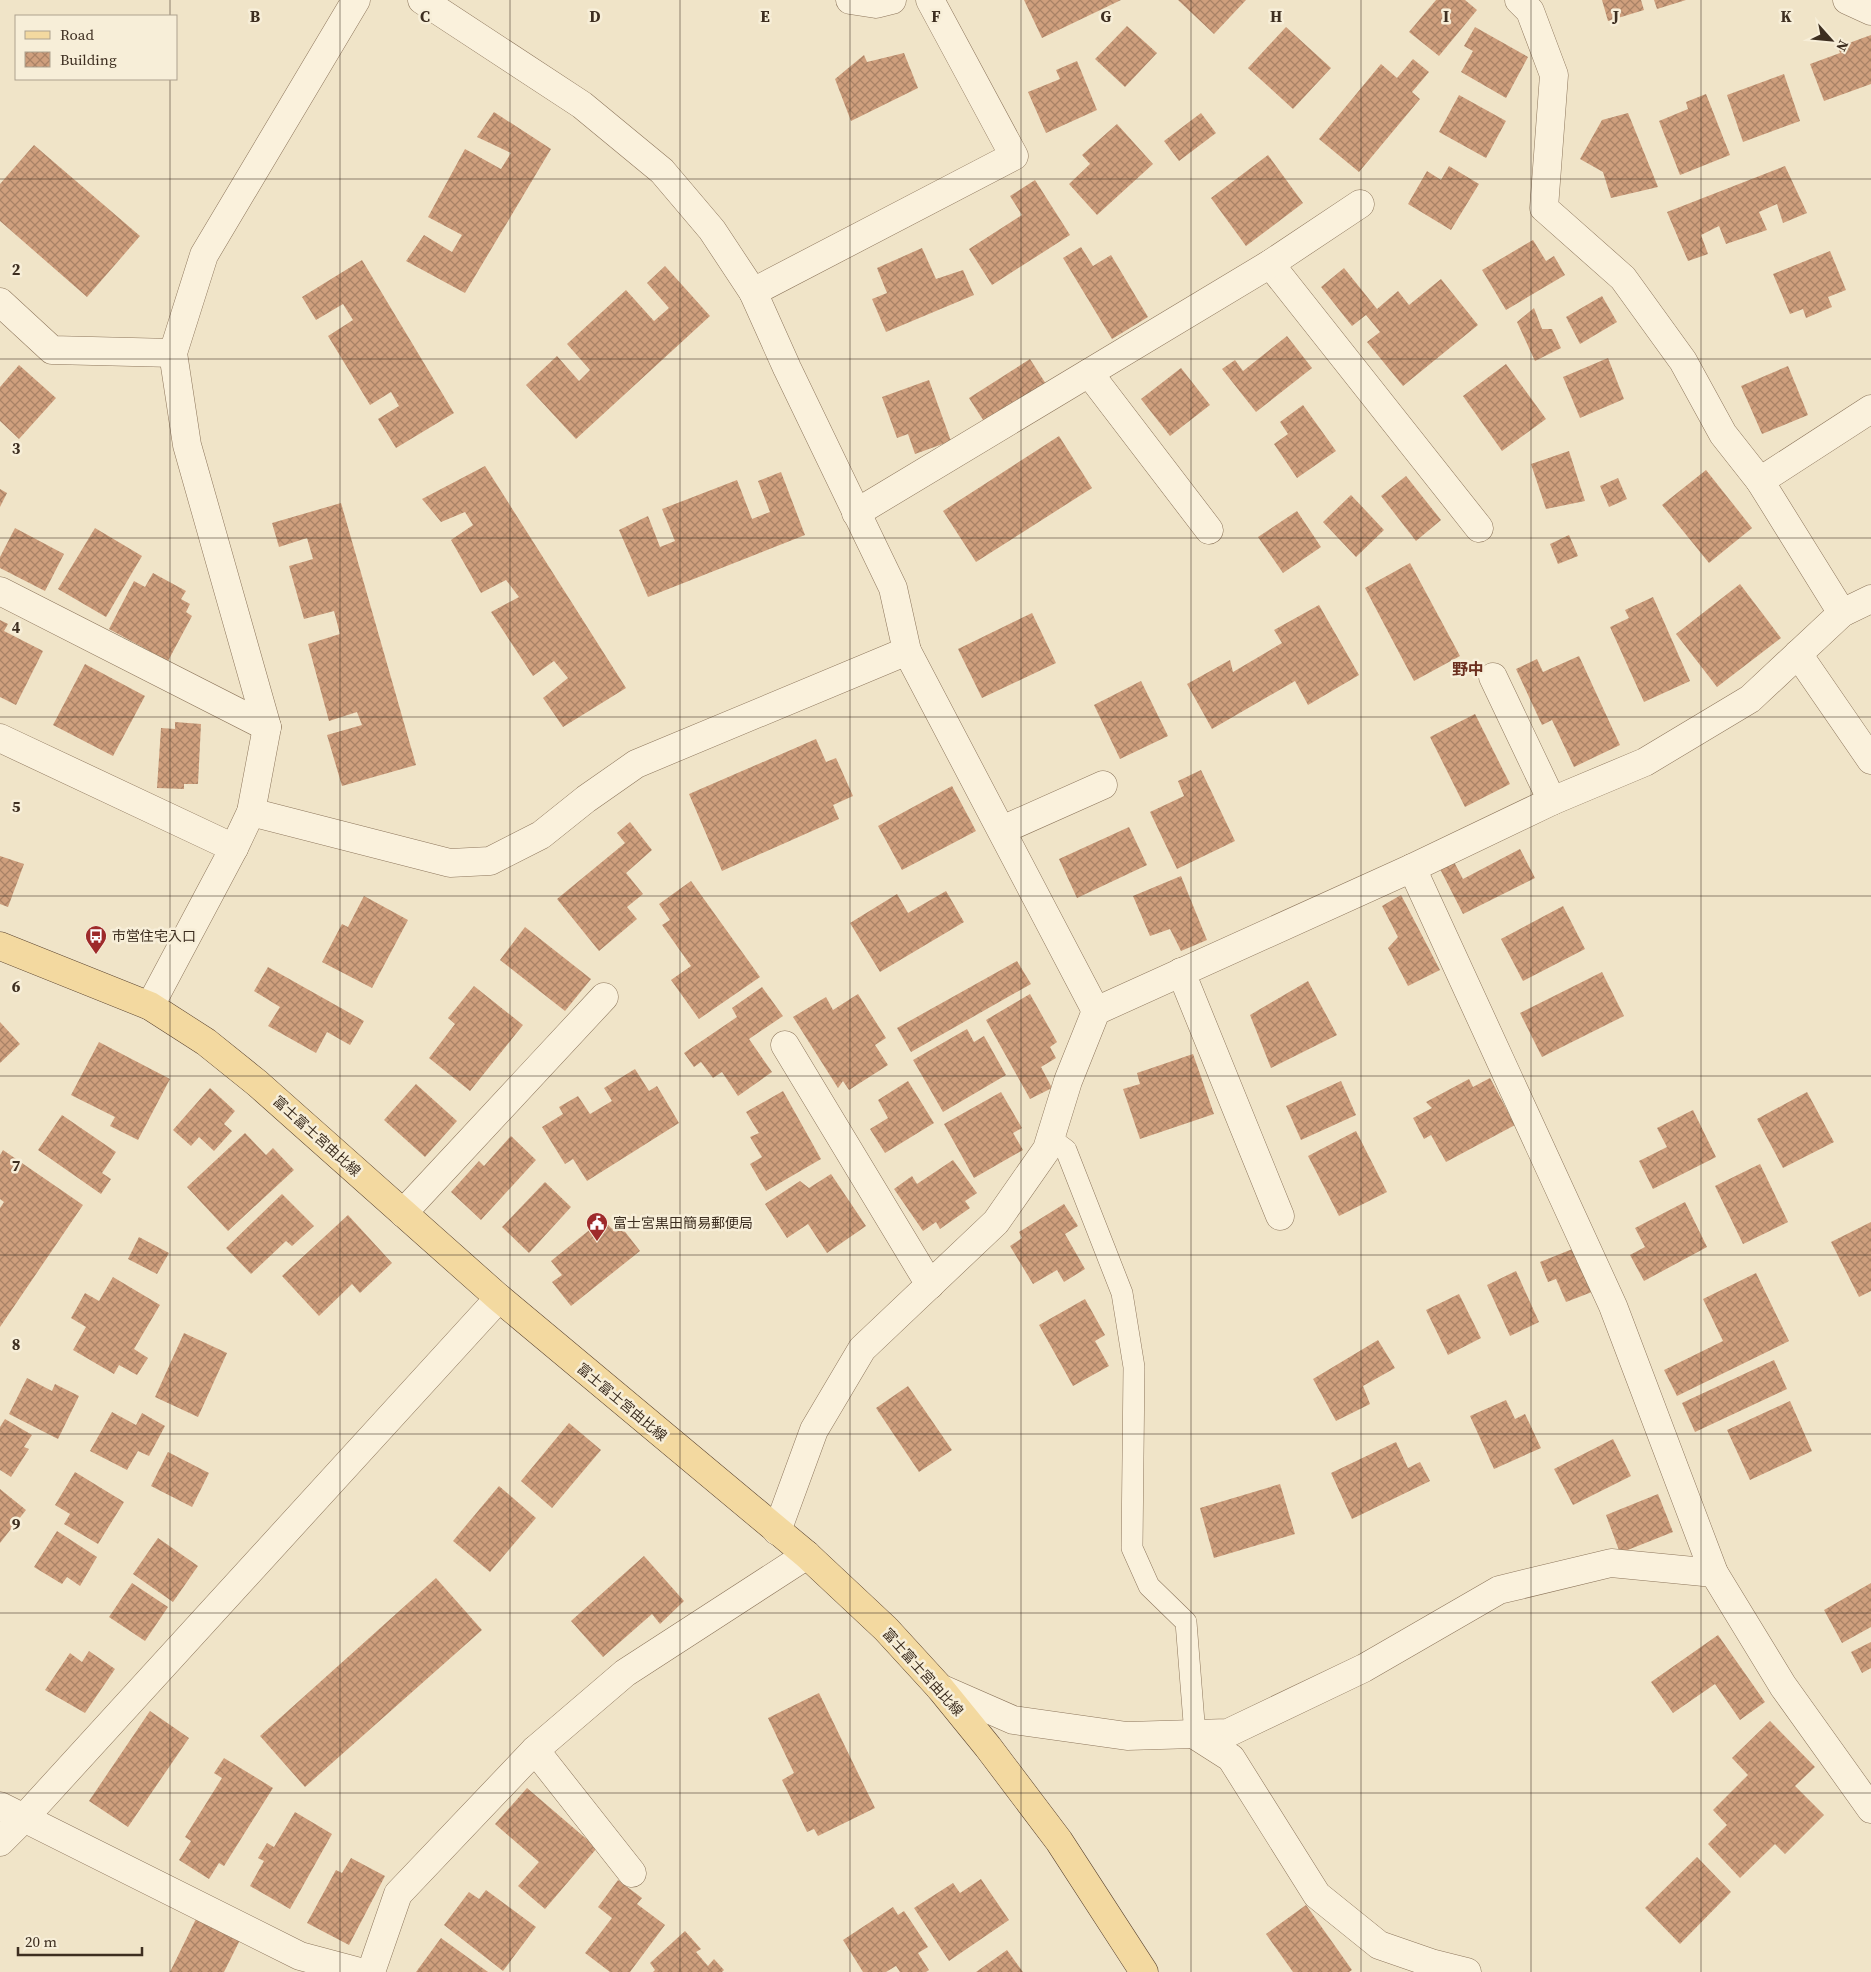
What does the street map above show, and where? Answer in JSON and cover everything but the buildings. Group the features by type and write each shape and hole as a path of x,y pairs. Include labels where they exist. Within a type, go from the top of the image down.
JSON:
{"main road":[{"name":"富士富士宮由比線","path":"0,946 150,1006 206,1042 257,1083 499,1298 807,1555 886,1629 940,1688 988,1747 1059,1842 1143,1972"}],"street":[{"path":"150,1006 234,848 251,812 267,727 186,445 173,353 204,255 356,0"},
{"path":"422,0 582,104 662,171 712,230 753,292 787,368 893,588 907,651 1096,1010"},
{"path":"850,0 876,4 892,0"},
{"path":"753,292 1014,156 930,0"},
{"path":"1519,0 1530,11 1554,75 1544,208 1623,278 1683,361 1723,434 1760,481 1842,613"},
{"path":"1847,0 1871,11"},
{"path":"856,513 1270,264 1360,204"},
{"path":"1270,264 1479,528"},
{"path":"0,302 52,350 173,353"},
{"path":"1089,374 1209,530"},
{"path":"1760,481 1871,409"},
{"path":"0,591 267,727"},
{"path":"777,1531 814,1430 862,1349 996,1222 1047,1149 1068,1082 1096,1010 1412,868 1552,801 1645,762 1750,699 1842,613 1871,599"},
{"path":"251,812 450,863 490,861 541,835 586,799 636,764 907,651"},
{"path":"1798,654 1871,760"},
{"path":"1492,677 1552,801"},
{"path":"0,738 234,848"},
{"path":"1002,830 1103,785"},
{"path":"1412,868 1613,1306 1714,1572 1783,1686 1871,1809"},
{"path":"1181,972 1280,1216"},
{"path":"403,1213 604,997"},
{"path":"785,1045 930,1285"},
{"path":"0,1842 499,1298"},
{"path":"370,1972 398,1894 535,1750 625,1673 807,1555"},
{"path":"940,1688 1014,1720 1127,1736 1228,1733 1364,1668 1499,1590 1611,1563 1714,1572"},
{"path":"1195,1735 1231,1758 1317,1896 1379,1944 1431,1963 1467,1972"},
{"path":"535,1750 632,1873"},
{"path":"0,1806 300,1956 360,1972"}],"lane":[{"path":"1050,1138 1066,1150 1122,1293 1134,1367 1132,1548 1149,1586 1186,1622 1195,1735"}],"place":[{"name":"市営住宅入口","path":"96,955"},
{"name":"富士宮黒田簡易郵便局","path":"597,1242"}],"district":[{"name":"野中","path":"1468,669"}]}
